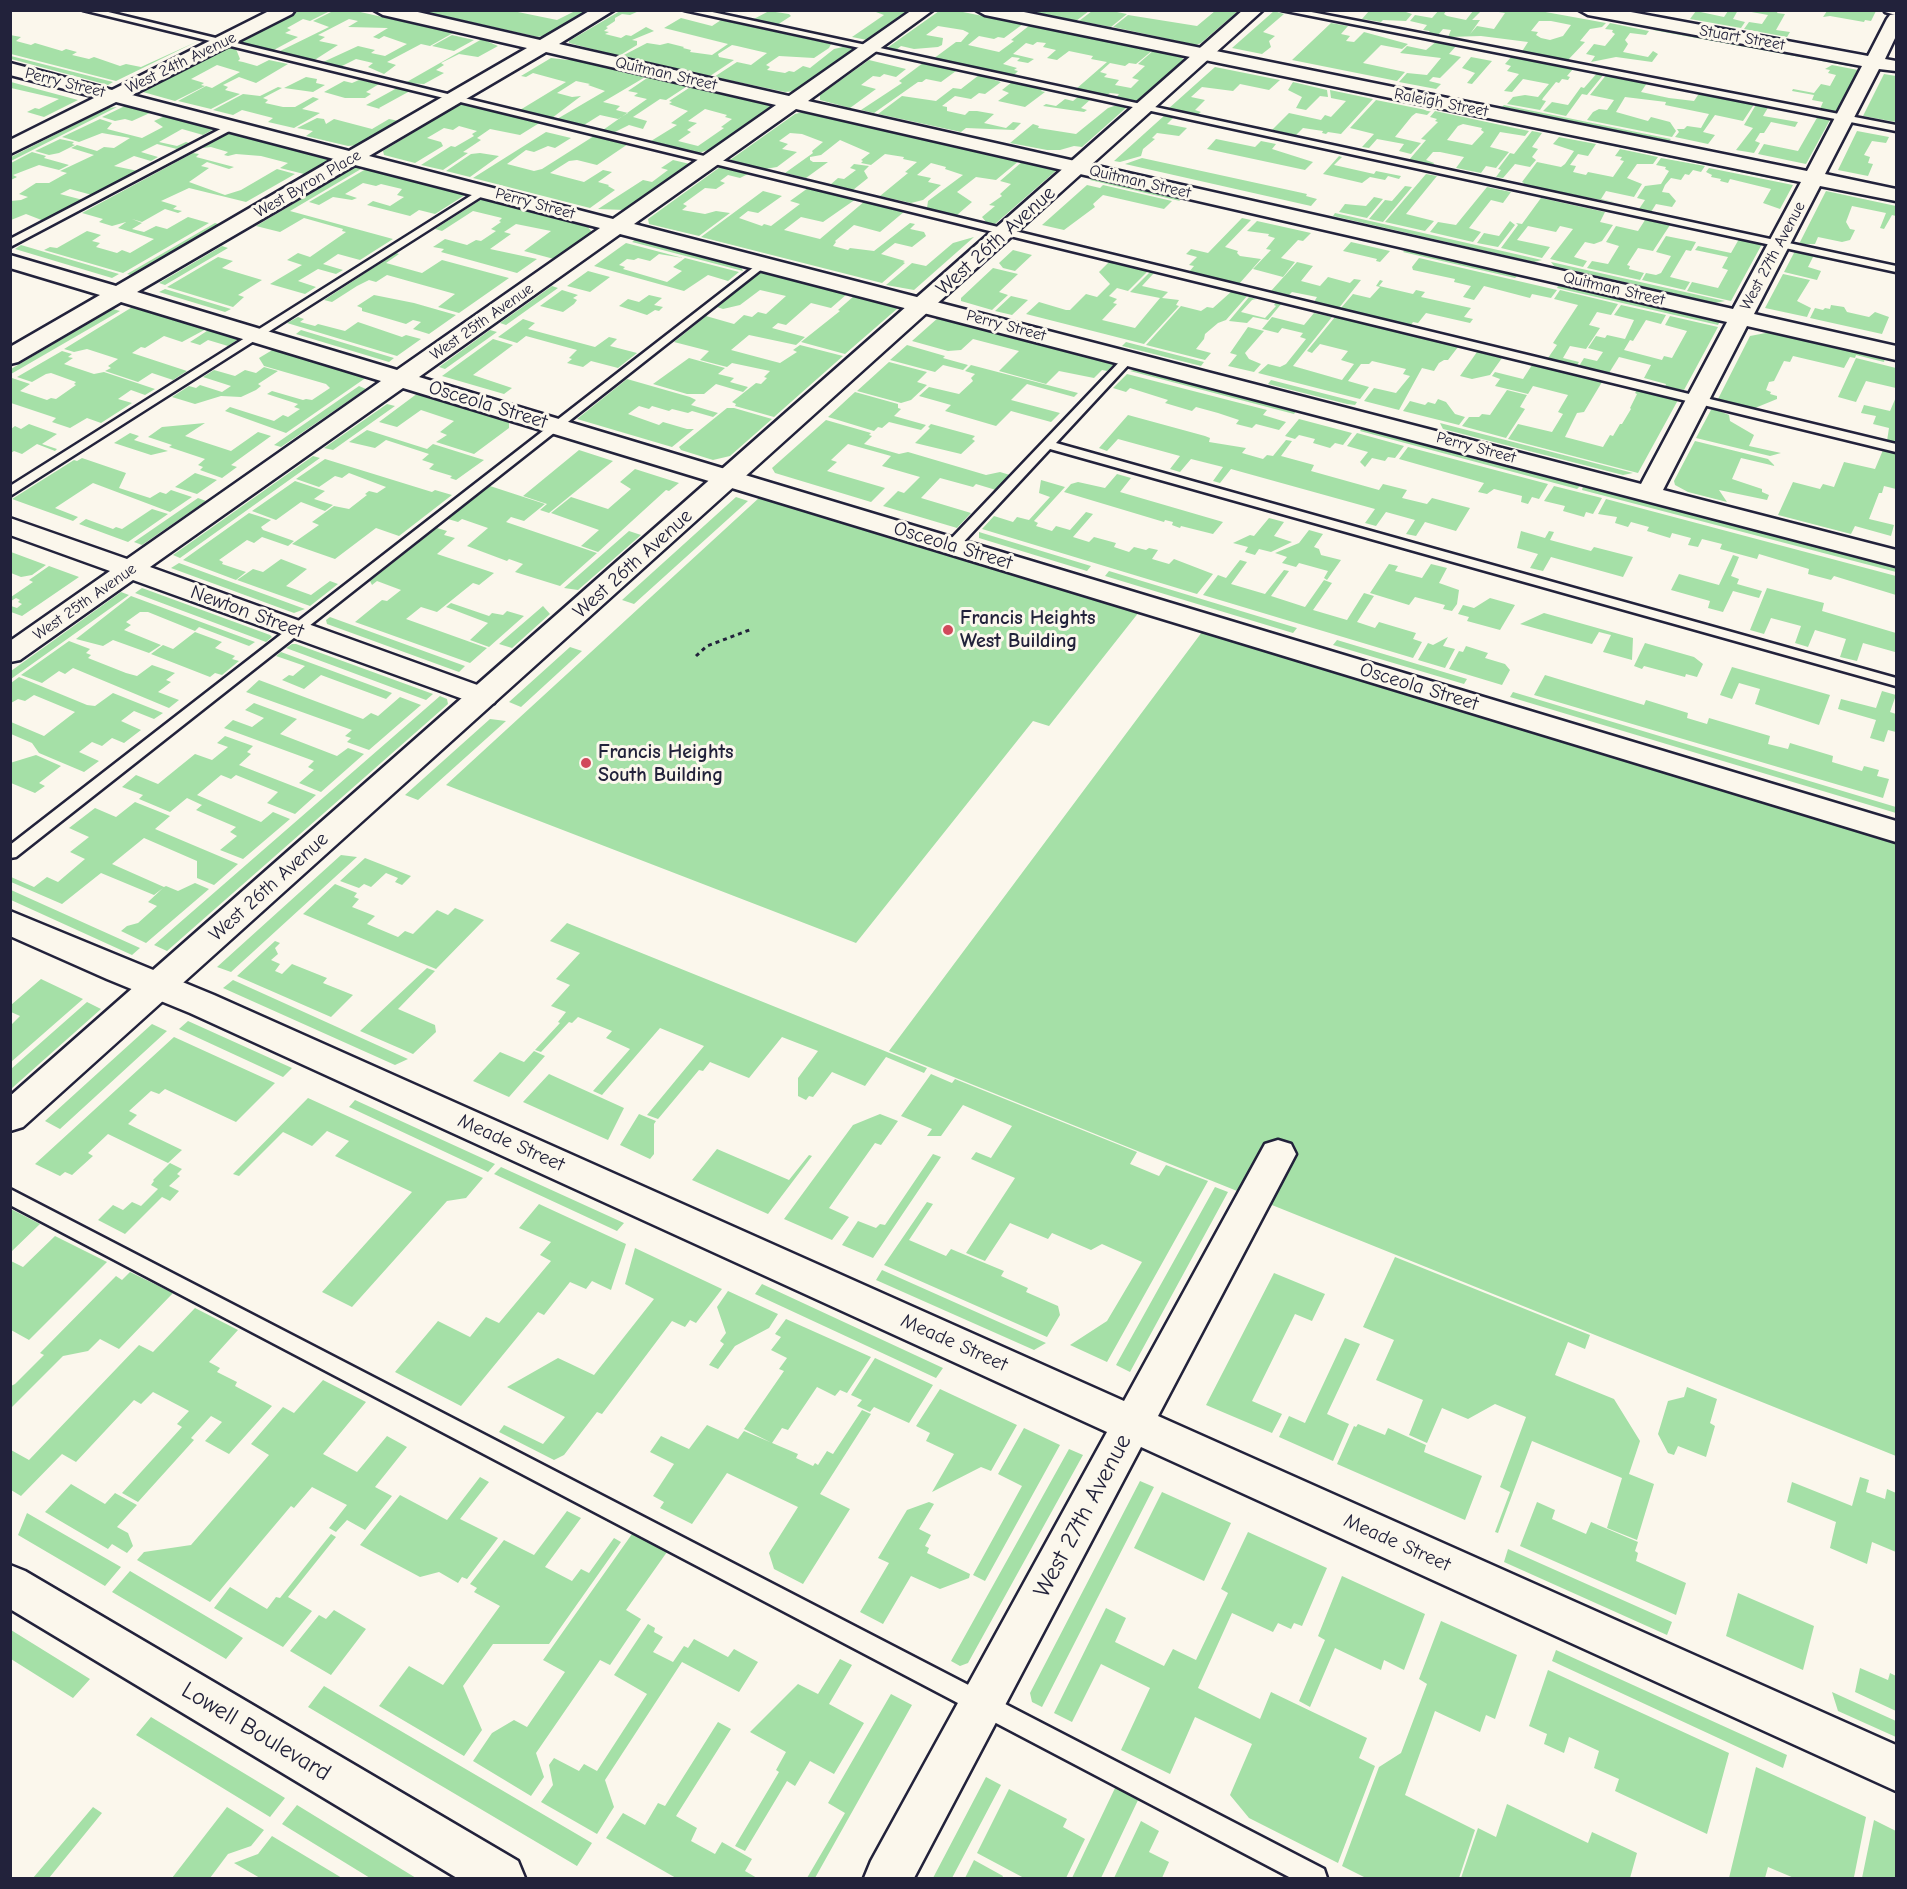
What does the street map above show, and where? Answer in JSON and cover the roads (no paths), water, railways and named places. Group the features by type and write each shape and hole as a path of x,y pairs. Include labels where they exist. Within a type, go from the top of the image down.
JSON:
{"street":[{"name":"West 24th Avenue","path":"10,148 286,10"},
{"name":"Quitman Street","path":"383,10 1896,353"},
{"name":"West Byron Place","path":"10,357 605,10"},
{"name":"West 25th Avenue","path":"10,654 924,10"},
{"name":"Raleigh Street","path":"985,10 1896,195"},
{"name":"West 26th Avenue","path":"10,1117 1254,10"},
{"name":"Stuart Street","path":"1588,10 1896,66"},
{"name":"West 27th Avenue","path":"1649,493 1896,19"},
{"name":"Perry Street","path":"10,69 1896,558"},
{"name":"Osceola Street","path":"10,261 1896,832"},
{"name":"Newton Street","path":"10,526 484,697"},
{"name":"Meade Street","path":"10,922 206,1005 1896,1768"},
{"name":"West 27th Avenue","path":"888,1878 1278,1154"},
{"name":"Lowell Boulevard","path":"10,1585 501,1878"}],"lane":[{"path":"87,10 1896,448"},
{"path":"688,10 1896,269"},
{"path":"1285,10 1896,128"},
{"path":"1888,10 1896,12"},
{"path":"10,244 232,126"},
{"path":"10,492 483,191"},
{"path":"10,853 763,263"},
{"path":"952,546 1129,358"},
{"path":"1047,444 1896,682"},
{"path":"10,1196 1315,1878"}],"place":[{"name":"Francis Heights West Building","path":"948,630"},
{"name":"Francis Heights South Building","path":"586,763"}]}
